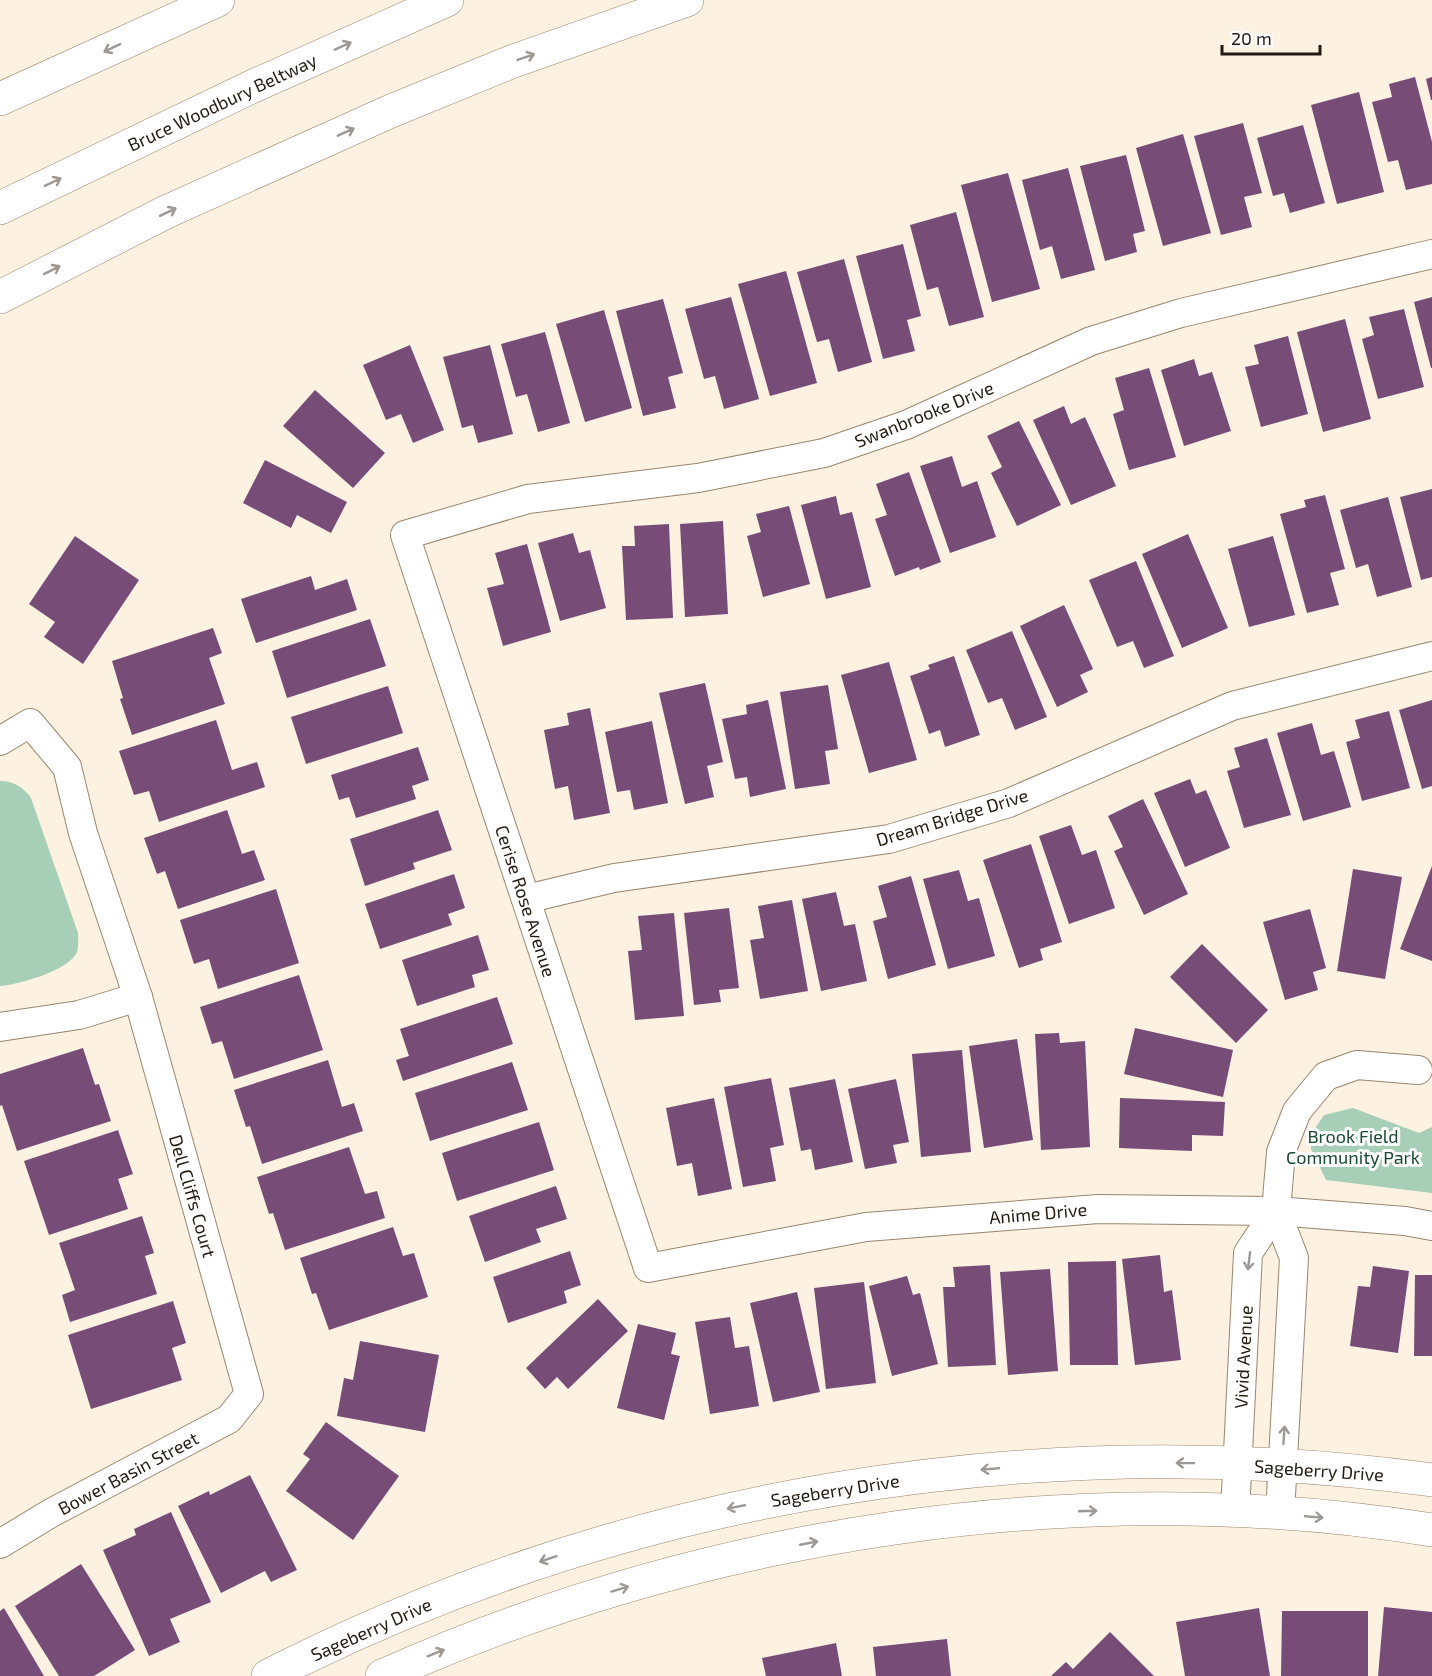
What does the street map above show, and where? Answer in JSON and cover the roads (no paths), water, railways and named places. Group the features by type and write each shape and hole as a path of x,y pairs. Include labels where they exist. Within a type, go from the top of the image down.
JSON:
{"main road":[{"path":"0,99 218,0"},
{"name":"Bruce Woodbury Beltway","path":"0,208 249,88 447,0"},
{"path":"0,297 166,212 400,107 511,62 687,0"},
{"name":"Sageberry Drive","path":"268,1676 402,1613 550,1558 712,1512 851,1485 989,1468 1119,1463 1282,1466 1432,1480"},
{"path":"382,1676 471,1639 588,1598 708,1565 834,1538 898,1528 1030,1514 1112,1510 1280,1514 1432,1530"}],"street":[{"name":"Swanbrooke Drive","path":"405,535 528,499 698,478 824,453 906,425 1091,341 1181,313 1432,254"},
{"name":"Cerise Rose Avenue","path":"405,535 648,1268"},
{"name":"Dream Bridge Drive","path":"526,899 614,878 889,839 1009,804 1232,706 1432,656"},
{"name":"Dell Cliffs Court","path":"0,741 30,723 67,767 83,833 138,997 249,1394"},
{"path":"0,1027 79,1015 138,997"},
{"name":"Vivid Avenue","path":"1280,1514 1294,1258 1276,1211 1281,1152 1298,1111 1326,1076 1357,1065 1418,1070"},
{"name":"Anime Drive","path":"648,1268 866,1227 1098,1209 1276,1211 1405,1221 1432,1226"},
{"name":"Vivid Avenue","path":"1235,1512 1248,1253 1276,1211"},
{"name":"Bower Basin Street","path":"0,1544 51,1513 229,1419 249,1394"}],"park label":[{"name":"Brook Field Community Park","path":"1353,1146"}]}
